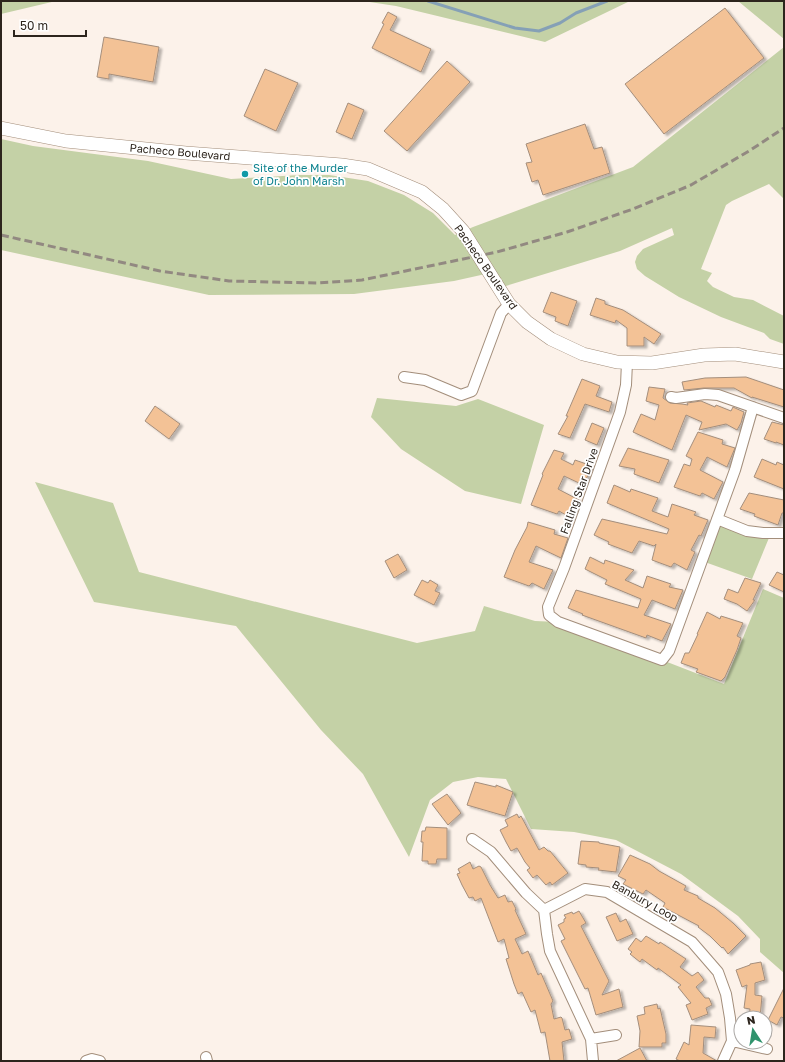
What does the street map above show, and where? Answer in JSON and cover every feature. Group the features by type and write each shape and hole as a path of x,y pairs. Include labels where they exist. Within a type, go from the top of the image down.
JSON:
{"main road":[{"name":"Pacheco Boulevard","path":"1,128 66,142 342,165 368,169 422,192 443,209 463,231 509,304 527,322 551,339 583,354 617,362 652,362 704,355 735,354 784,362"}],"street":[{"path":"404,377 425,380 461,395 472,390 501,313 509,304"},
{"name":"Falling Star Drive","path":"627,362 626,385 620,412 564,568 548,607 549,615 558,622 662,660 669,651 717,519"},
{"path":"671,397 676,398 705,394 718,396 784,418"},
{"path":"753,407 739,457 717,519 747,531 784,533"},
{"path":"472,839 491,852 526,893 544,910 550,951 592,1039 592,1061"},
{"name":"Banbury Loop","path":"544,910 585,889 607,892 692,942 718,972 726,994 732,1041 723,1061"},
{"path":"592,1039 616,1035"},
{"path":"86,1061 100,1061"}],"green space":[{"path":"1,1 56,1 1,14"},
{"path":"363,1 630,1 545,42 396,6"},
{"path":"738,1 784,1 784,39"},
{"path":"784,47 784,199 769,184 726,205 701,269 712,273 707,281 713,287 734,297 753,300 784,316 784,344 770,339 764,333 721,317 679,297 645,276 637,269 635,262 637,256 643,249 674,235 672,228 620,251 499,288 490,273 454,281 354,294 209,295 1,250 1,139 33,146 148,161 231,179 299,175 329,175 368,181 404,195 433,213 455,235 633,167"},
{"path":"377,398 456,406 478,399 544,425 521,504 465,491 401,449 371,417"},
{"path":"35,482 113,503 139,572 417,643 475,631 484,606 535,621 558,622 724,684 763,589 784,598 784,973 760,952 760,939 738,916 681,874 616,840 574,832 531,829 506,779 478,777 453,782 430,800 409,857 363,774 321,730 236,626 94,602"},
{"path":"717,519 771,533 752,579 702,561"}],"building":[{"path":"725,8 764,58 664,134 625,84"},
{"path":"388,12 397,17 390,30 431,49 421,72 372,48 384,24 382,23"},
{"path":"104,37 159,47 153,82 109,74 109,79 97,77"},
{"path":"447,61 470,82 407,151 384,131"},
{"path":"265,69 298,83 276,131 244,116"},
{"path":"348,103 364,110 352,139 336,132"},
{"path":"585,124 594,149 602,147 610,173 543,195 538,180 532,182 526,163 532,162 526,144"},
{"path":"551,292 577,301 568,326 555,321 556,317 543,312"},
{"path":"596,298 605,301 605,304 623,310 661,334 654,344 644,337 644,346 627,346 627,328 616,320 615,323 590,315"},
{"path":"746,377 784,390 784,407 752,398 734,388 684,390 682,382 705,378"},
{"path":"582,379 600,386 596,396 612,402 609,412 585,404 570,438 558,434 568,416 566,416"},
{"path":"649,387 665,389 663,398 670,403 688,405 687,403 701,401 715,407 716,405 731,411 733,407 744,412 741,423 737,430 726,424 699,430 702,422 686,415 672,450 633,432 641,414 655,420 659,405 646,401"},
{"path":"155,406 180,424 169,439 145,421"},
{"path":"772,422 784,425 784,445 764,439"},
{"path":"592,423 604,428 597,445 585,440"},
{"path":"698,432 723,440 722,444 735,448 727,467 707,457 700,470 723,482 714,499 702,493 700,496 674,487 684,464 690,466 692,459 686,456"},
{"path":"628,448 669,460 659,483 634,474 635,469 619,466"},
{"path":"554,450 564,453 561,459 573,465 575,460 592,466 584,484 580,481 579,483 564,476 558,489 579,500 571,518 559,511 557,514 531,505 543,475 542,474"},
{"path":"762,459 776,465 777,462 784,465 784,489 754,477"},
{"path":"614,485 630,492 631,489 658,498 652,511 668,517 672,504 696,512 694,515 708,520 701,536 699,535 691,550 695,552 687,570 674,563 671,567 652,560 656,544 654,546 639,541 632,553 608,544 609,542 594,535 602,519 667,534 669,529 607,503"},
{"path":"749,493 784,500 784,513 782,513 778,525 754,516 755,514 740,509"},
{"path":"528,522 555,530 554,534 568,538 561,558 536,546 529,562 553,570 544,589 532,583 529,586 504,577"},
{"path":"398,554 407,570 394,578 385,561"},
{"path":"590,557 604,564 605,560 634,570 625,580 643,588 647,576 671,584 669,587 683,590 675,609 652,600 644,615 671,624 662,641 647,635 646,638 582,615 583,614 568,608 576,590 638,608 641,599 605,584 607,580 585,569"},
{"path":"777,572 784,575 784,592 769,585"},
{"path":"745,578 761,583 753,600 755,600 747,611 737,604 724,599 728,589 738,593"},
{"path":"422,580 428,583 430,580 438,585 435,591 440,593 434,605 414,595"},
{"path":"707,612 720,619 721,616 743,623 737,636 741,638 737,650 725,677 721,681 696,672 698,669 681,663 685,653 689,653"},
{"path":"475,782 496,787 496,785 513,792 505,816 467,805"},
{"path":"447,794 461,813 448,825 432,804"},
{"path":"517,814 519,818 521,816 539,850 544,847 550,851 568,873 552,885 550,882 546,885 537,875 533,878 527,870 530,868 517,848 511,851 500,830 508,826 505,820"},
{"path":"426,827 447,828 447,859 437,859 436,864 428,864 428,861 422,861 422,831 425,831"},
{"path":"581,841 599,842 620,847 616,872 598,870 599,868 586,867 586,865 578,864"},
{"path":"630,855 650,864 659,871 686,886 684,890 698,896 698,898 715,908 746,936 728,954 723,947 722,948 698,927 699,926 663,907 665,903 646,890 643,894 623,884 626,880 618,876"},
{"path":"470,862 473,869 479,866 481,867 498,898 505,895 508,902 512,901 516,909 515,910 526,934 515,939 522,954 528,951 538,975 541,973 553,1001 551,1004 554,1019 561,1017 565,1030 569,1029 572,1039 562,1042 564,1061 550,1061 545,1032 541,1033 535,1010 531,1012 522,992 518,994 514,984 506,959 509,958 504,939 498,942 481,898 475,901 473,897 469,898 462,885 457,874 460,873 458,869"},
{"path":"579,911 586,923 581,926 609,981 602,995 619,989 623,1007 596,1015 588,988 585,989 561,941 565,939 558,925 564,922 564,919 566,918 564,915 572,912 573,914"},
{"path":"616,913 620,922 626,919 633,934 617,941 606,917"},
{"path":"646,936 659,944 660,942 686,959 680,967 692,976 698,972 704,980 696,987 705,998 709,998 712,1005 706,1008 708,1014 692,1020 686,1005 691,1003 678,987 681,985 658,968 657,970 642,959 640,962 630,954 632,952 628,949 636,938 641,942"},
{"path":"761,962 765,980 755,983 755,995 762,996 761,1010 750,1010 744,1008 747,985 742,987 736,970 750,964"},
{"path":"784,988 784,1018 781,1017 777,1025 773,1023 773,1010"},
{"path":"657,1004 658,1009 660,1008 666,1034 666,1043 662,1043 662,1047 639,1047 640,1031 637,1016 645,1014 644,1007"},
{"path":"691,1025 716,1027 715,1038 704,1037 703,1053 717,1061 680,1061 676,1059 684,1042 689,1045"},
{"path":"640,1048 647,1061 616,1061"}],"waterway":[{"path":"428,1 515,28 539,31 560,23 576,13 607,1"}],"railway":[{"path":"1,235 160,271 229,281 317,283 362,280 497,252 567,232 633,209 691,185 749,151 784,128"}],"place":[{"name":"Site of the Murder of Dr. John Marsh","path":"245,174"}]}
